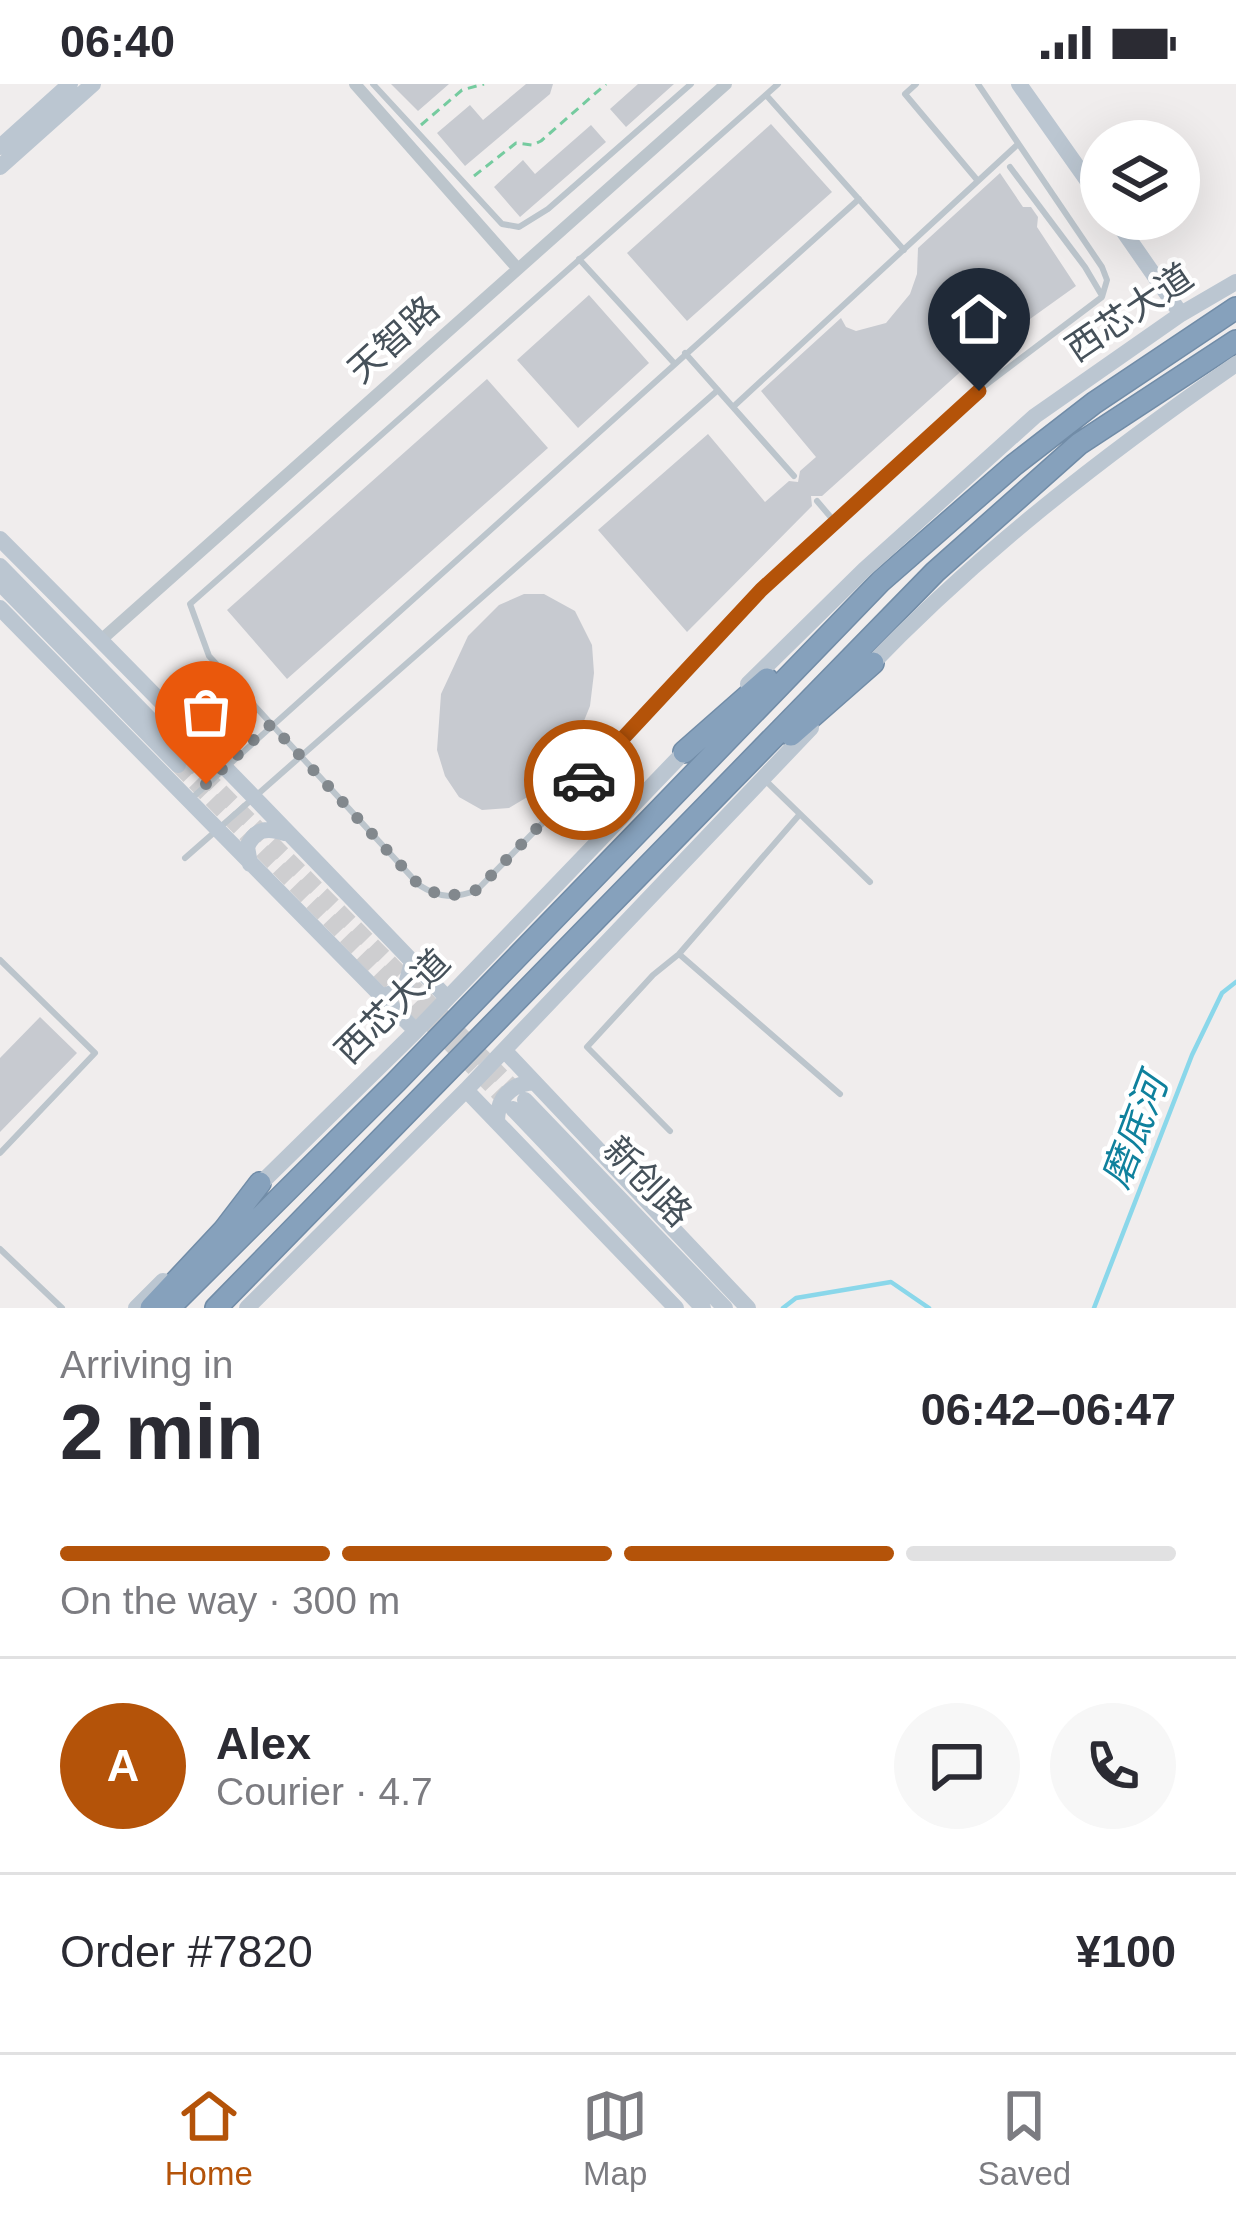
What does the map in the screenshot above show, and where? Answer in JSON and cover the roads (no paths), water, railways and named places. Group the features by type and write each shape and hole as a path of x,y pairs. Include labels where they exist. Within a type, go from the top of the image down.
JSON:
{"highway":[{"name":"西芯大道","path":"169,1308 412,1066 881,581 1062,428 1236,308"},
{"path":"216,1308 669,842 992,519 1079,444 1236,340"},
{"path":"684,752 881,581"},
{"path":"669,842 873,663"},
{"path":"152,1308 260,1183"}],"main road":[{"path":"0,147 70,84"},
{"path":"0,167 93,84"},
{"path":"1019,84 1080,170"},
{"path":"1129,240 1181,314"},
{"name":"西芯大道","path":"136,1308 416,1031 864,570 1035,416 1181,314 1236,282"},
{"path":"247,1308 466,1090 873,663 1022,523 1140,430 1236,364"},
{"path":"0,539 447,998"},
{"path":"0,566 182,761 0,583"},
{"path":"0,608 416,1031"},
{"path":"251,865 247,847 255,834 273,829 286,833"},
{"path":"381,997 405,988 412,962"},
{"path":"505,1049 748,1308"},
{"path":"496,1120 497,1106 514,1086 534,1082"},
{"path":"466,1090 676,1308"},
{"name":"新创路","path":"703,1308 519,1104 724,1308"}],"street":[{"path":"355,84 518,269"},
{"name":"天智路","path":"101,640 726,84"}],"lane":[{"path":"373,84 502,224 519,227 530,224 691,84"},
{"path":"778,84 190,604 209,656 419,885 444,897 477,890 729,623 833,521 979,391 1102,298 1107,280 1102,267 979,85"},
{"path":"916,84 905,94 978,181"},
{"path":"766,95 904,250"},
{"path":"733,407 1018,144"},
{"path":"1010,167 1085,267 1102,298"},
{"path":"188,802 859,200"},
{"path":"579,259 674,363"},
{"path":"685,353 794,476"},
{"path":"185,858 718,390"},
{"path":"817,501 833,521"},
{"path":"764,778 870,882"},
{"path":"670,1131 587,1047 679,953 800,814"},
{"path":"679,953 840,1094"},
{"path":"0,960 95,1053 0,1153"},
{"path":"0,1250 62,1308"}],"waterway":[{"name":"磨底河","path":"1094,1308 1192,1055 1222,993 1236,982"},
{"name":"磨底河","path":"783,1308 796,1298 891,1282 929,1308"}],"tunnel":[{"path":"187,757 520,1095"},
{"path":"178,765 513,1108"}]}
